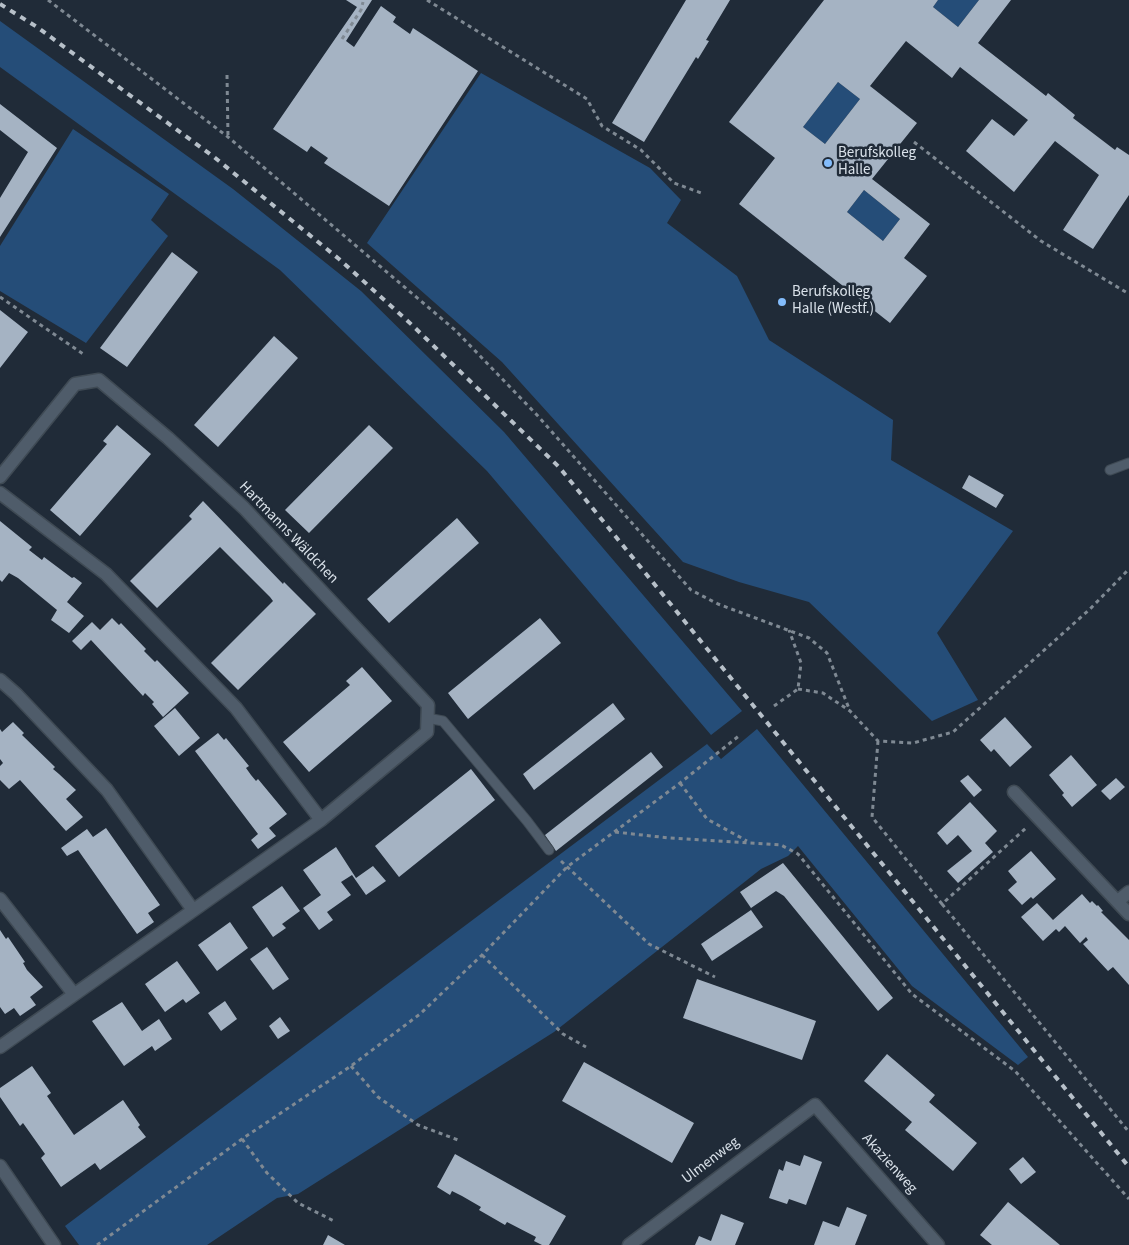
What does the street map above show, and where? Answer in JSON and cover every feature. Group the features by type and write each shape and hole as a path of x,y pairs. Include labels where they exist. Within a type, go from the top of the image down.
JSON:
{"street":[{"name":"Hartmanns Wäldchen","path":"0,476 75,384 99,380 168,438 244,508 428,705 427,718"},
{"path":"0,493 106,574 236,708 321,820"},
{"path":"0,680 16,694 107,790 193,910"},
{"path":"0,1047 73,993 321,820 427,732 427,718"},
{"path":"1014,792 1129,914"},
{"path":"1118,901 1129,892"},
{"path":"0,899 73,993"},
{"name":"Ulmenweg","path":"629,1245 814,1105"},
{"name":"Akazienweg","path":"814,1105 938,1245"},
{"path":"0,1166 54,1245"}],"lane":[{"path":"1110,470 1129,463"},
{"path":"427,718 443,720 549,850"}],"path":[{"path":"427,0 587,99 602,126 640,150 674,183 704,194"},
{"path":"51,1 228,138 455,330 537,415 691,590 718,604 789,629 808,638 827,653 850,711"},
{"path":"342,39 361,10 363,1"},
{"path":"227,75 228,138"},
{"path":"914,142 1041,241 1129,294"},
{"path":"0,297 83,354"},
{"path":"774,706 798,689 824,693 850,711 878,742 913,743 953,732 1090,609 1129,569"},
{"path":"789,629 801,663 798,689"},
{"path":"97,1245 242,1139 351,1066 420,1014 482,955 567,867 680,783 740,735"},
{"path":"878,742 872,816 1129,1132"},
{"path":"680,783 707,819 748,841"},
{"path":"942,904 1038,817"},
{"path":"614,832 670,838 748,841 781,845 798,854 912,994 1015,1071 1129,1199"},
{"path":"567,867 649,944 715,977"},
{"path":"482,955 563,1034 586,1047"},
{"path":"351,1066 378,1097 418,1125 458,1140"},
{"path":"242,1139 267,1173 298,1203 334,1221"}],"shaded area":[{"path":"938,0 979,0 958,27 933,7"},
{"path":"0,21 233,189 361,291 504,432 742,711 711,735 487,471 280,270 0,67"},
{"path":"481,73 650,168 681,200 667,223 737,276 769,340 893,420 891,460 1013,531 937,633 978,700 932,721 809,602 739,582 683,562 502,362 367,243"},
{"path":"838,82 860,99 825,144 803,127"},
{"path":"73,129 169,194 151,220 168,236 86,343 0,291 0,246"},
{"path":"864,190 900,219 883,241 847,212"},
{"path":"757,729 1028,1057 1018,1065 912,986 798,846 788,856 761,869 554,1032 298,1194 277,1198 207,1245 79,1245 65,1226 707,744 721,759"}],"building":[{"path":"346,0 372,0 346,41 354,47 381,6 396,17 393,22 410,34 413,28 478,71 389,206 324,163 328,158 311,146 307,152 273,129 357,7"},
{"path":"686,0 730,0 706,40 709,41 698,59 696,57 644,142 612,123"},
{"name":"Berufskolleg Halle","path":"824,0 938,0 933,7 958,27 979,0 1011,0 978,43 1046,96 1048,93 1075,115 1073,118 1115,150 1117,147 1129,155 1129,195 1093,249 1063,230 1099,175 1055,141 1014,192 966,151 992,119 1014,136 1028,120 960,67 952,78 906,41 870,86 917,123 872,179 930,224 904,258 927,276 890,323 739,204 775,158 729,122","holes":["838,82 860,99 825,144 803,127","864,190 900,219 883,241 847,212"]},
{"path":"0,104 57,148 0,237 0,198 28,152 0,130"},
{"path":"172,252 198,272 127,367 100,348"},
{"path":"0,310 28,332 0,368"},
{"path":"274,336 298,358 218,447 194,425"},
{"path":"117,425 151,454 80,536 50,510 107,444 103,441"},
{"path":"369,425 393,448 309,533 285,510"},
{"path":"969,475 1004,495 996,508 962,488"},
{"path":"203,501 283,584 284,582 316,614 238,690 211,663 273,601 270,597 220,547 157,608 130,581 192,519 189,516"},
{"path":"457,518 479,543 389,623 367,599"},
{"path":"0,521 32,547 29,550 42,560 44,557 72,578 74,577 82,583 67,602 84,616 69,633 51,620 57,610 18,578 9,573 2,582 0,580"},
{"path":"112,618 119,625 121,623 146,649 144,651 155,662 157,660 189,693 163,717 152,704 154,702 145,693 143,696 91,640 81,650 72,641 92,622 100,630"},
{"path":"540,618 561,643 468,719 448,693"},
{"path":"362,667 392,701 309,772 283,742 350,685 346,681"},
{"path":"613,703 625,719 534,790 523,774"},
{"path":"175,708 200,738 179,756 154,726"},
{"path":"1005,717 1032,747 1010,767 994,749 991,752 980,740"},
{"path":"13,722 24,733 22,735 55,767 53,769 76,790 66,799 83,817 66,831 20,780 9,789 0,780 0,766 3,763 0,759 0,729 2,732"},
{"path":"218,733 224,740 226,738 249,766 246,768 251,775 256,781 258,779 287,814 269,828 276,836 258,849 251,840 258,834 195,751"},
{"path":"651,752 663,767 556,851 545,835"},
{"path":"1071,755 1097,785 1072,807 1062,795 1064,793 1049,775"},
{"path":"471,769 495,800 399,877 375,846"},
{"path":"968,775 982,790 974,797 960,781"},
{"path":"1116,778 1125,787 1110,800 1101,791"},
{"path":"970,802 997,831 985,843 993,852 958,883 947,871 972,851 958,835 947,845 937,833"},
{"path":"106,828 160,905 148,913 154,922 137,934 78,850 67,856 61,848 87,829 93,837"},
{"path":"336,847 356,878 373,866 386,881 366,895 352,875 341,882 351,895 327,912 333,920 319,930 303,908 321,895 303,870"},
{"path":"1031,851 1056,879 1033,899 1031,897 1022,905 1008,890 1017,882 1008,871"},
{"path":"783,863 893,998 878,1011 784,896 776,891 751,908 740,892"},
{"path":"282,886 300,911 282,924 286,928 273,937 252,907"},
{"path":"1082,894 1090,903 1092,901 1098,905 1103,911 1101,912 1129,940 1129,985 1113,967 1108,971 1083,944 1088,940 1086,937 1080,943 1065,926 1059,932 1056,929 1043,941 1021,917 1037,903 1053,920"},
{"path":"751,910 763,927 712,961 701,944"},
{"path":"230,922 248,948 217,971 198,945"},
{"path":"0,930 6,939 8,937 25,962 23,963 27,970 43,987 30,997 36,1005 20,1016 14,1008 5,1014 0,1007"},
{"path":"267,947 289,979 273,990 250,959"},
{"path":"177,961 200,993 186,1003 183,999 165,1012 145,984"},
{"path":"697,979 816,1021 802,1060 683,1018"},
{"path":"225,1001 237,1019 221,1031 208,1013"},
{"path":"122,1002 142,1031 159,1019 172,1039 155,1051 152,1046 124,1066 92,1021"},
{"path":"280,1017 290,1031 278,1039 269,1026"},
{"path":"887,1054 935,1095 929,1102 977,1143 953,1171 905,1130 912,1122 864,1081"},
{"path":"584,1062 694,1123 672,1163 562,1101"},
{"path":"32,1066 51,1093 47,1096 74,1135 123,1100 140,1125 138,1127 146,1137 100,1170 95,1163 61,1187 41,1158 45,1154 23,1123 20,1126 0,1097 0,1088"},
{"path":"455,1154 566,1216 549,1245 542,1245 534,1241 536,1237 507,1222 505,1225 479,1210 481,1207 462,1196 452,1191 450,1195 437,1187"},
{"path":"804,1155 822,1162 806,1205 789,1199 787,1204 769,1198 779,1169 783,1171 786,1161 800,1166"},
{"path":"1023,1157 1036,1172 1021,1184 1009,1169"},
{"path":"1008,1202 1060,1245 992,1245 980,1235"},
{"path":"847,1207 867,1215 855,1245 814,1245 823,1221 839,1227"},
{"path":"721,1214 744,1223 735,1245 695,1245 699,1236 711,1241"},
{"path":"328,1235 345,1245 323,1245"}],"railway":[{"path":"0,4 37,27 214,157 339,259 412,325 559,467 1129,1167"}],"place":[{"name":"Berufskolleg Halle","path":"828,163"},
{"name":"Berufskolleg Halle (Westf.)","path":"782,302"}]}
